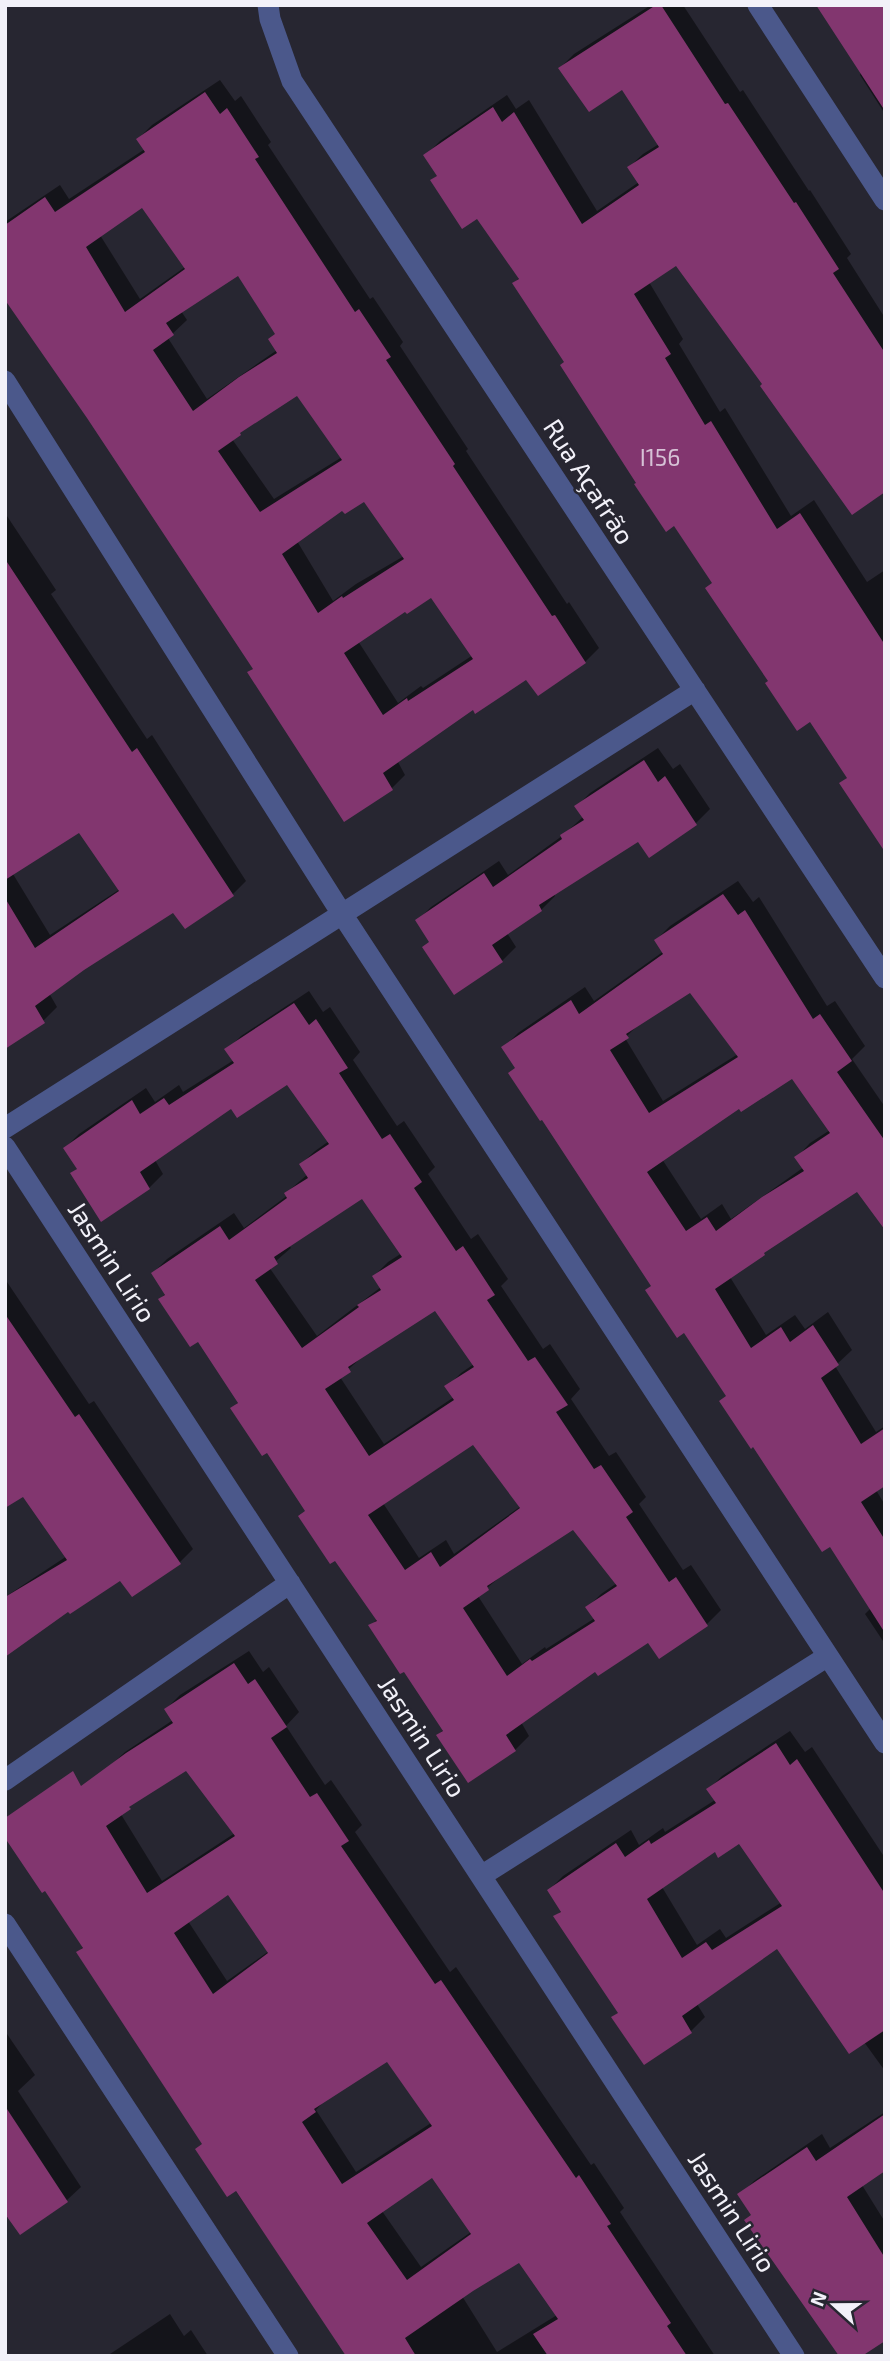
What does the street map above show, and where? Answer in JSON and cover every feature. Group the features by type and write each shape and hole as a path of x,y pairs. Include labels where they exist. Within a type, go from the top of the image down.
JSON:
{"street":[{"name":"Rua Açafrão","path":"268,5 270,19 292,81 885,978"},
{"path":"758,5 885,200"},
{"path":"5,381 342,914 885,1743"},
{"path":"5,1128 695,691"},
{"name":"Jasmin Lirio","path":"5,1147 794,2356"},
{"path":"5,1780 290,1583"},
{"path":"481,1876 828,1656"},
{"path":"5,1924 288,2356"}],"building":[{"path":"656,5 661,5 725,104 728,103 794,203 796,202 839,269 833,273 885,353 885,492 852,515 760,386 762,384 676,266 634,294 671,354 665,358 705,425 711,421 777,529 800,513 885,645 885,852 839,783 847,778 810,722 797,731 765,683 768,681 705,588 712,583 674,526 666,532 634,484 636,483 560,365 564,362 512,283 519,279 477,219 462,229 430,180 437,176 423,155 493,107 502,122 514,112 582,224 639,185 627,167 659,147 622,90 589,112 558,68"},
{"path":"816,5 885,5 885,111"},
{"path":"205,92 220,114 227,108 259,157 255,159 355,312 359,309 391,357 386,360 455,464 453,466 586,663 538,696 526,680 475,714 473,710 383,773 393,790 344,822 247,672 253,669 87,418 5,300 5,225 45,197 55,212 145,152 136,139","holes":["142,208 185,269 125,312 86,247","238,276 275,334 268,339 277,353 193,411 153,350 174,335 166,323","297,396 342,460 260,512 218,451 241,435 240,433","364,502 404,559 318,613 282,554 342,511 345,514","431,598 473,659 383,715 344,653 405,612 407,614"]},
{"path":"5,559 132,752 137,748 234,896 185,929 173,913 84,970 35,1006 45,1023 5,1049 5,898 35,948 119,891 79,833 5,880"},
{"path":"644,760 658,782 665,776 697,825 649,858 638,842 539,905 542,911 492,945 503,962 454,995 422,947 429,942 415,920 484,873 493,887 562,839 560,835 584,820 574,806"},
{"path":"723,894 738,915 745,910 813,1019 820,1014 852,1061 837,1072 885,1141 885,1230 857,1192 715,1289 751,1348 781,1327 790,1342 813,1325 839,1365 821,1378 861,1444 885,1428 885,1486 861,1502 885,1540 885,1633 830,1547 822,1552 753,1447 751,1449 719,1401 726,1396 684,1333 677,1338 645,1290 651,1286 508,1073 515,1068 501,1047 571,1000 579,1014 663,954 654,940","holes":["690,993 738,1057 649,1113 610,1050 629,1038 626,1034","792,1079 830,1133 794,1157 804,1171 762,1197 716,1231 707,1217 686,1231 647,1172 739,1109 741,1112"]},
{"path":"294,1003 309,1025 316,1019 348,1068 339,1073 382,1139 390,1134 422,1182 414,1188 456,1251 463,1246 495,1295 487,1300 528,1361 535,1357 568,1405 556,1412 594,1469 601,1465 633,1512 626,1517 669,1582 676,1577 708,1626 659,1659 648,1643 598,1676 595,1672 506,1735 516,1751 468,1783 436,1735 443,1731 404,1672 400,1674 368,1625 377,1621 335,1561 330,1564 298,1516 305,1511 267,1453 262,1456 230,1408 238,1403 198,1342 190,1347 158,1299 165,1295 151,1273 220,1226 229,1240 287,1198 284,1193 308,1178 299,1164 329,1144 287,1085 237,1118 231,1109 140,1172 150,1189 101,1222 70,1173 77,1169 63,1148 132,1100 140,1114 164,1098 169,1105 234,1063 224,1049","holes":["362,1199 402,1257 372,1276 381,1290 357,1305 359,1307 302,1348 255,1280 278,1264 274,1257","435,1311 474,1367 444,1386 454,1400 369,1456 325,1389 351,1372 348,1367","473,1445 520,1508 440,1567 431,1552 405,1570 368,1515","573,1530 617,1586 585,1607 595,1621 532,1661 530,1659 507,1676 463,1608 489,1590 487,1586"]},
{"path":"5,1314 75,1417 79,1414 181,1564 132,1597 120,1581 70,1614 68,1612 5,1657 5,1597 67,1560 23,1497 5,1508"},
{"path":"234,1663 248,1684 255,1679 287,1727 271,1738 310,1797 317,1793 349,1841 341,1846 435,1984 441,1980 576,2178 579,2175 611,2224 607,2226 671,2323 667,2326 687,2356 548,2356 533,2334 558,2319 519,2263 405,2338 416,2356 346,2356 236,2191 227,2197 195,2149 202,2144 76,1952 83,1948 5,1838 5,1818 73,1771 81,1786 173,1723 164,1709","holes":["186,1771 235,1836 147,1893 106,1826 131,1809 129,1807","228,1895 268,1953 213,1994 174,1933","387,2062 432,2126 342,2184 302,2122 316,2112 314,2109","432,2178 471,2234 407,2280 367,2223"]},
{"path":"776,1743 790,1765 797,1759 885,1894 885,2030 849,2054 777,1949 682,2016 692,2033 644,2065 611,2017 618,2013 553,1916 561,1912 547,1890 616,1843 625,1857 649,1840 651,1844 716,1803 706,1789","holes":["739,1844 782,1906 712,1950 706,1942 682,1958 647,1899 715,1852 718,1858"]},
{"path":"5,2106 68,2202 20,2235 5,2214"},
{"path":"885,2114 885,2171 847,2197 885,2258 885,2341 862,2356 839,2356 744,2220 751,2215 737,2194 807,2147 816,2161"}]}
